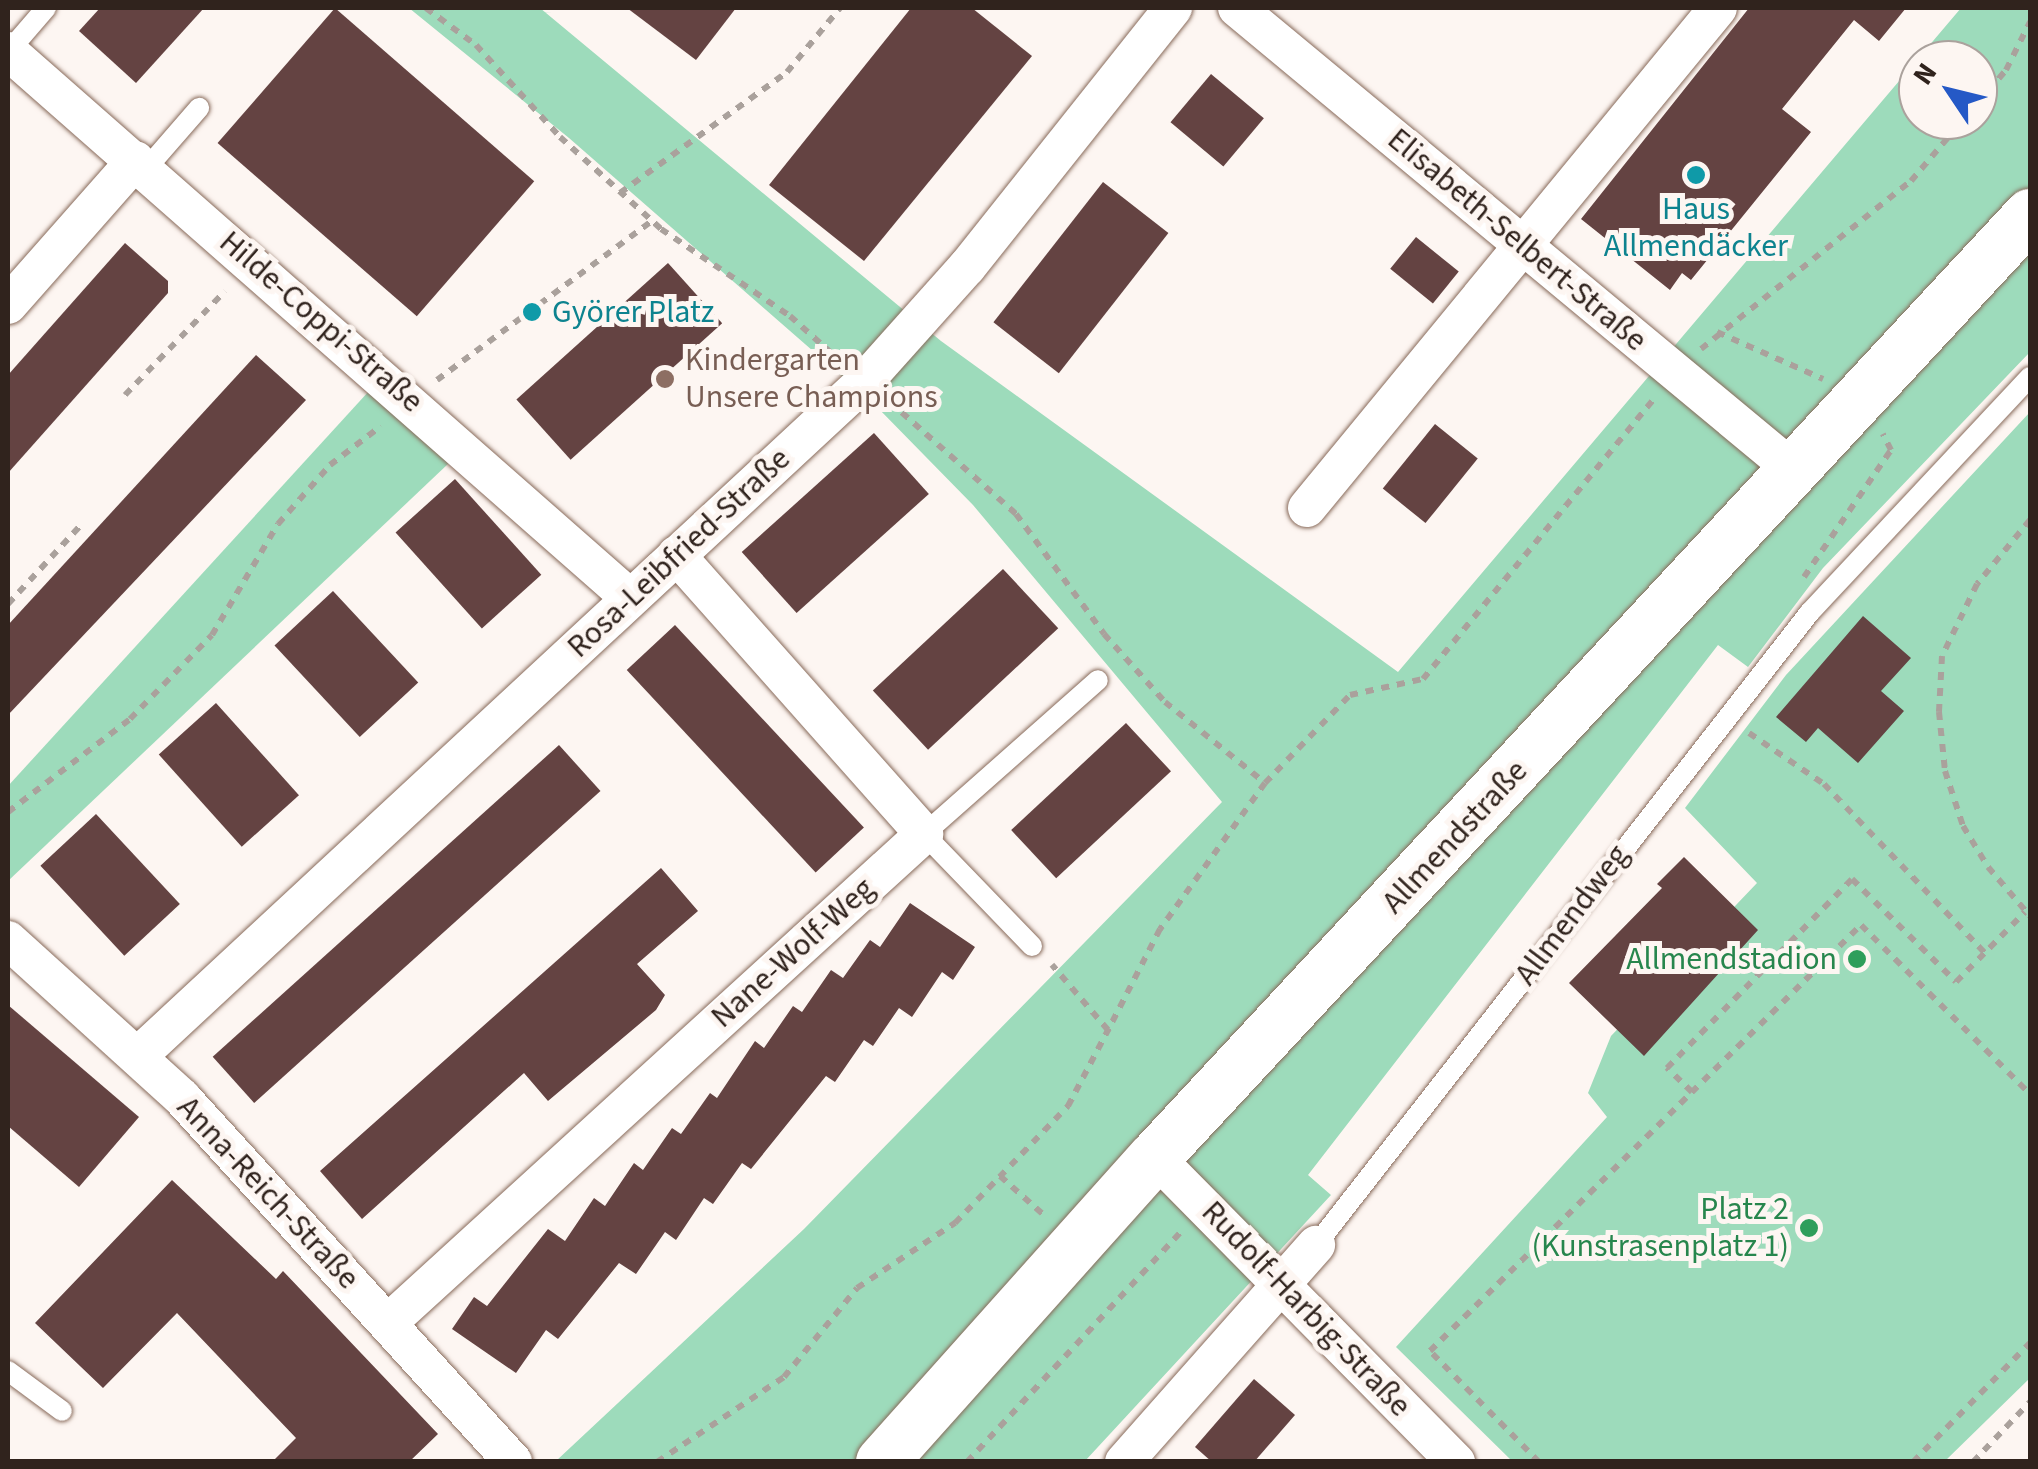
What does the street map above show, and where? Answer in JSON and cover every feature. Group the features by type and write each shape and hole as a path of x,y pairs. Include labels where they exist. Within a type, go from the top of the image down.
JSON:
{"main road":[{"name":"Allmendstraße","path":"882,1462 1155,1157 2030,216"}],"street":[{"name":"Rosa-Leibfried-Straße","path":"138,1056 864,382 966,267 1173,8"},
{"name":"Elisabeth-Selbert-Straße","path":"1237,8 1796,472"},
{"path":"1307,508 1520,242 1718,8"},
{"name":"Hilde-Coppi-Straße","path":"8,51 253,262 630,598"},
{"path":"8,306 141,164"},
{"path":"676,555 924,834"},
{"name":"Nane-Wolf-Weg","path":"388,1324 924,834"},
{"name":"Anna-Reich-Straße","path":"8,940 138,1056 388,1324 506,1459"},
{"name":"Rudolf-Harbig-Straße","path":"1155,1157 1456,1462"},
{"name":"Allmendweg","path":"1124,1462 1284,1288 1316,1245"}],"lane":[{"path":"8,51 46,8"},
{"path":"141,164 199,108"},
{"name":"Allmendweg","path":"1316,1245 1810,612 2030,377"},
{"path":"1032,946 924,834 1098,680"},
{"path":"8,1371 62,1410"}],"path":[{"path":"426,8 476,45 652,221 790,316 1016,514 1104,634 1165,702 1265,782"},
{"path":"620,193 787,72 840,8"},
{"path":"1998,79 2030,22"},
{"path":"657,1462 784,1377 857,1288 955,1224 1068,1106 1160,929 1265,782 1350,695 1423,679 1677,374 1718,332 1911,181 1946,140"},
{"path":"8,812 130,718 212,636 278,524 330,465 652,221"},
{"path":"126,395 253,262"},
{"path":"1718,332 1806,368"},
{"path":"1692,1092 1667,1068 1852,879 1956,982 2028,914 1963,826 1944,771 1939,712 1942,656 1977,584 2030,520"},
{"path":"8,604 80,526"},
{"path":"1726,718 1824,784 1985,953"},
{"path":"1540,1462 1430,1350 1861,925 2030,1094"},
{"path":"1032,946 1108,1030"},
{"path":"967,1462 1206,1207"},
{"path":"1913,1462 2030,1343"},
{"path":"1973,1462 2030,1402"}],"green space":[{"path":"409,8 540,8 941,341 1398,672 1898,82 1898,140 1998,140 1998,40 1934,40 1961,8 2030,8 2030,352 1823,568 1748,667 1718,645 1308,1175 1331,1195 1085,1461 556,1461 804,1229 1222,802 973,505 876,406 569,138"},
{"path":"369,391 449,463 8,881 8,786"},
{"name":"Allmendstadion","path":"2030,412 2030,1378 1945,1461 1512,1461 1396,1347 1607,1117 1588,1093 1611,1036 1757,883 1685,808 1786,675"}],"building":[{"path":"100,8 204,8 136,83 79,31"},
{"path":"335,8 534,181 417,316 218,143"},
{"path":"627,8 736,8 696,60"},
{"path":"911,8 972,8 1032,56 864,261 769,185"},
{"name":"Haus Allmendäcker","path":"1749,8 1906,8 1879,41 1854,20 1782,109 1811,132 1691,280 1682,273 1670,290 1581,219"},
{"path":"1211,74 1264,118 1223,167 1171,122"},
{"path":"1103,182 1168,233 1059,373 993,322"},
{"path":"1416,237 1459,272 1433,303 1390,269"},
{"path":"125,243 168,281 168,293 8,473 8,375"},
{"path":"668,263 722,323 571,460 516,400"},
{"path":"256,355 306,400 8,715 8,625"},
{"path":"1435,424 1478,459 1426,523 1383,489"},
{"path":"874,433 929,494 797,613 742,552"},
{"path":"455,479 541,575 482,628 396,533"},
{"path":"1003,569 1058,628 928,750 873,690"},
{"path":"333,591 418,682 360,737 274,646"},
{"path":"1863,616 1911,658 1881,691 1904,711 1858,763 1818,728 1806,742 1776,717"},
{"path":"675,625 864,828 816,873 627,670"},
{"path":"216,703 299,795 242,847 159,755"},
{"path":"1126,723 1171,771 1056,878 1011,830"},
{"path":"559,745 600,791 254,1103 213,1057"},
{"path":"96,814 180,904 124,956 40,866"},
{"path":"1684,857 1758,930 1644,1056 1569,983 1662,888 1657,884"},
{"path":"661,868 698,911 637,964 665,995 656,1010 548,1101 524,1073 362,1219 320,1171"},
{"path":"910,903 975,947 953,980 942,972 912,1017 899,1008 873,1046 864,1040 835,1082 826,1076 751,1169 742,1163 713,1204 704,1198 676,1240 665,1232 636,1274 619,1263 558,1339 546,1330 516,1373 452,1329 474,1297 487,1306 548,1229 565,1241 594,1198 605,1206 634,1163 643,1170 672,1128 681,1134 710,1093 717,1098 755,1041 764,1048 793,1006 802,1012 831,970 843,978 870,940 880,947"},
{"path":"8,1005 139,1117 79,1187 8,1126"},
{"path":"172,1180 276,1279 283,1271 438,1434 409,1462 272,1462 296,1438 177,1313 103,1388 35,1323"},
{"path":"1254,1379 1295,1415 1254,1462 1212,1462 1195,1447"}],"place":[{"name":"Haus Allmendäcker","path":"1696,175"},
{"name":"Györer Platz","path":"532,312"},
{"name":"Kindergarten Unsere Champions","path":"665,379"},
{"name":"Allmendstadion","path":"1857,959"},
{"name":"Platz 2 (Kunstrasenplatz 1)","path":"1809,1228"}]}
